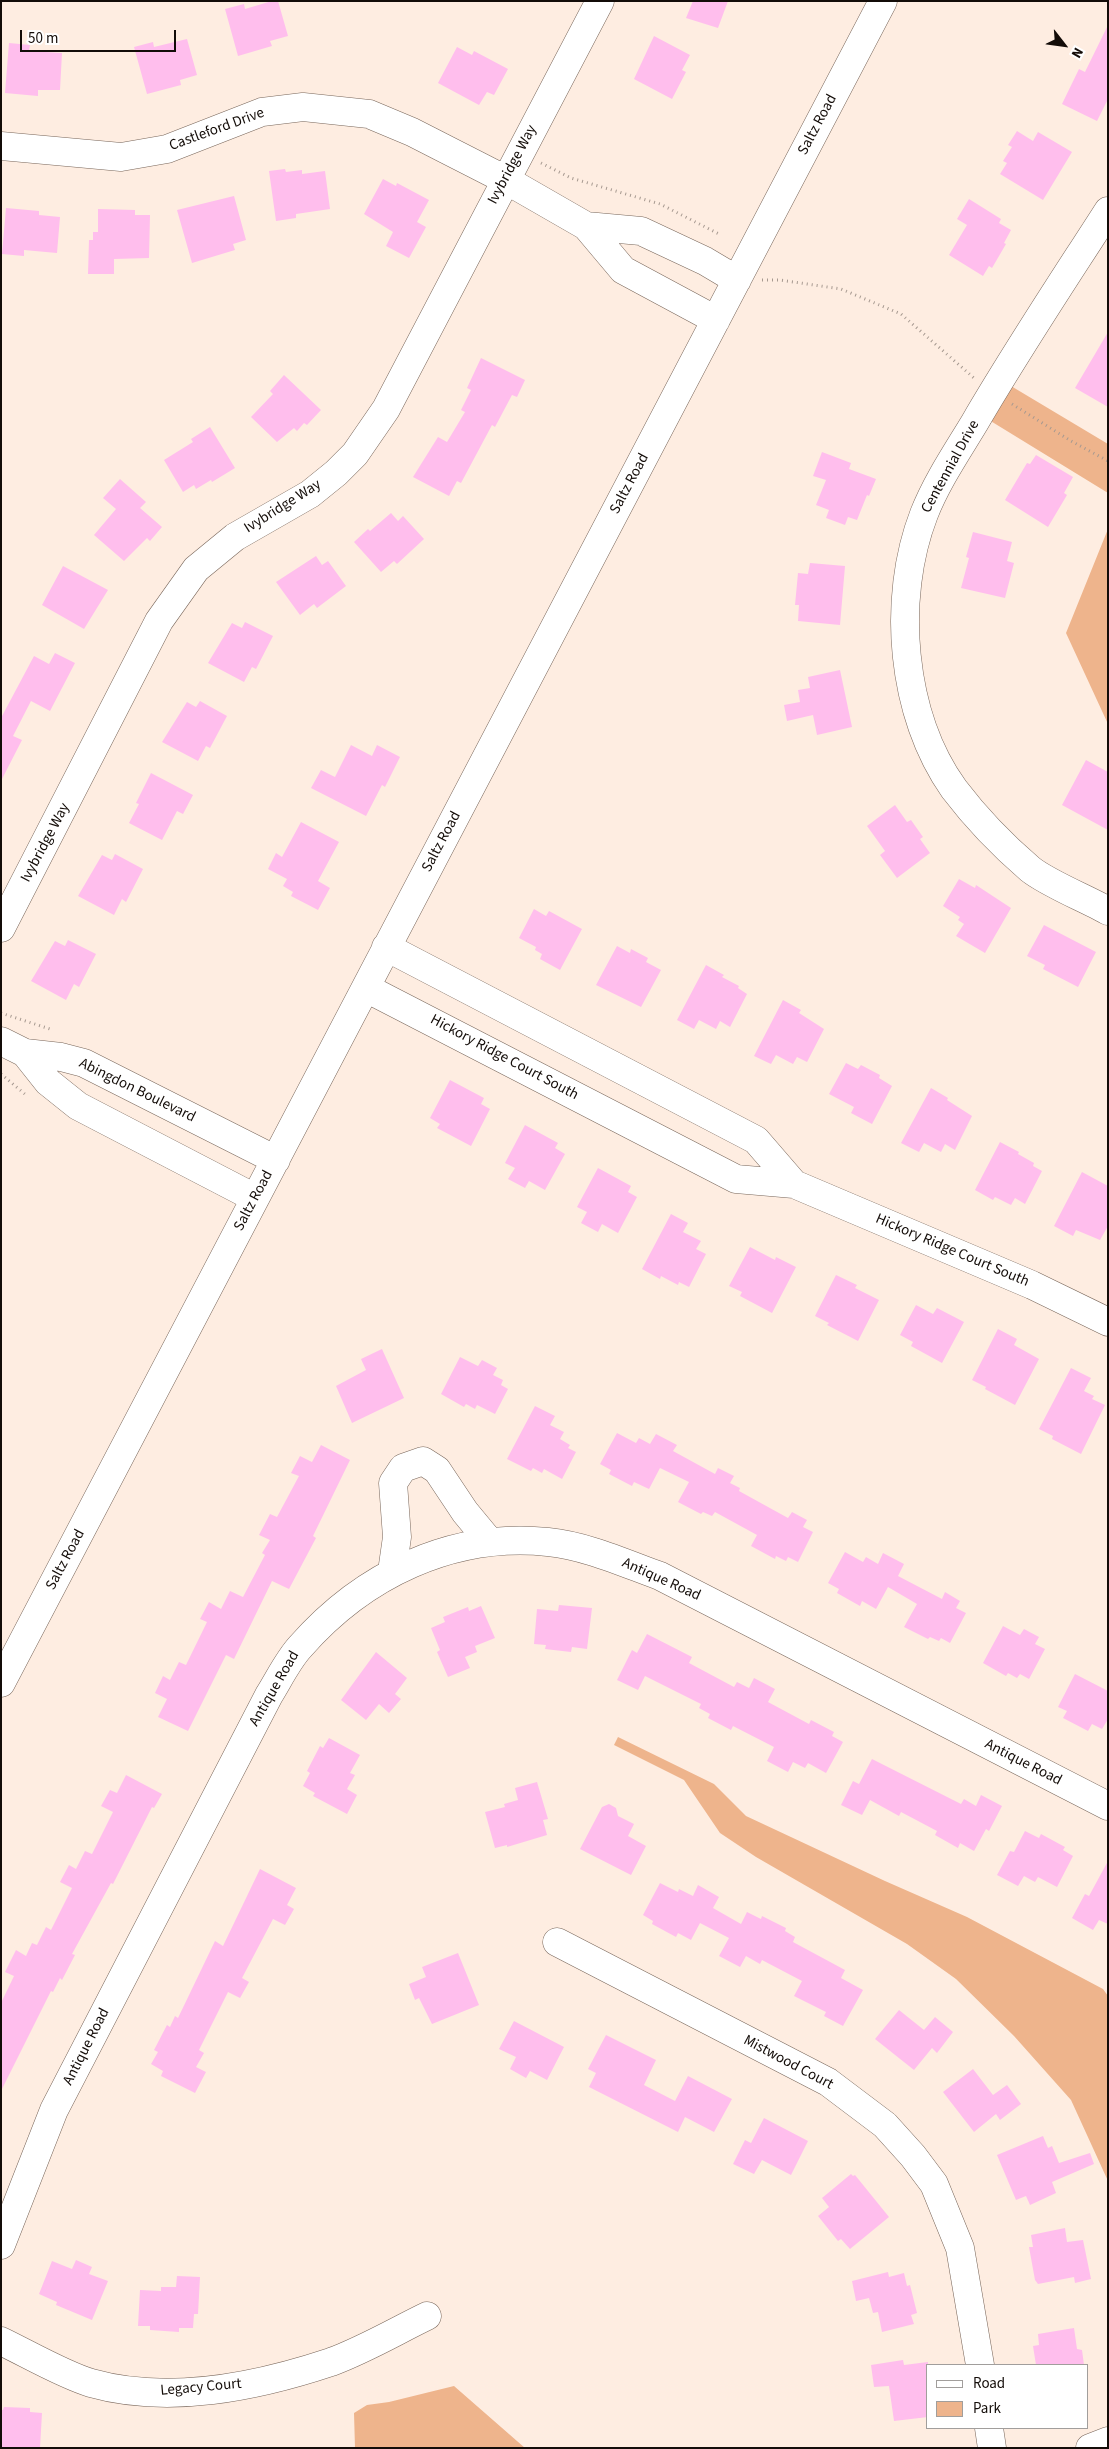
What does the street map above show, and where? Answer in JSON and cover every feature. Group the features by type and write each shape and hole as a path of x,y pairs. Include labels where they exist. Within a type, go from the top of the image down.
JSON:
{"street":[{"name":"Ivybridge Way","path":"1,928 159,621 196,569 235,537 310,494 355,454 386,409 600,1"},
{"name":"Saltz Road","path":"1,1683 883,1"},
{"name":"Castleford Drive","path":"1,146 122,156 167,149 262,112 303,106 369,114 412,132 506,180 586,226 623,270 716,320"},
{"name":"Centennial Drive","path":"1108,211 992,393 932,494 914,547 908,579 905,646 919,718 938,760 954,788 982,824 1032,870 1108,911"},
{"name":"Castleford Drive","path":"586,226 641,231 704,261 737,280"},
{"name":"Hickory Ridge Court South","path":"386,947 756,1140 794,1184"},
{"name":"Hickory Ridge Court South","path":"366,988 736,1179 794,1184 1032,1285 1108,1322"},
{"name":"Abingdon Boulevard","path":"13,1047 84,1063 276,1160"},
{"name":"Abingdon Boulevard","path":"13,1047 48,1082 78,1106 255,1198"},
{"path":"642,1130 662,1091"},
{"path":"392,1572 397,1538 393,1483 403,1468 423,1462 438,1470 465,1512 489,1540"},
{"name":"Antique Road","path":"1,2245 54,2110 269,1695 299,1648 342,1605 392,1572 448,1550 489,1540 548,1542 593,1551 660,1576 1108,1806"},
{"name":"Mistwood Court","path":"557,1942 828,2082 885,2125 913,2156 934,2184 960,2248 980,2364"},
{"name":"Legacy Court","path":"1,2341 90,2382 139,2392 189,2392 235,2388 332,2361 427,2316"},
{"path":"989,2429 992,2448"},
{"path":"1090,2448 1108,2441"}],"path":[{"path":"536,161 571,178 660,204 720,235"},
{"path":"737,280 780,280 794,284 840,289 901,314 992,393 1108,461"}],"green space":[{"path":"1011,386 1108,444 1108,493 989,420"},
{"path":"1108,529 1108,724 1066,633"},
{"path":"618,1737 714,1784 746,1816 967,1917 1103,1989 1108,1996 1108,2181 1071,2100 1014,2036 956,1979 907,1944 756,1857 720,1833 684,1780 614,1745"},
{"path":"454,2386 525,2448 355,2448 354,2413 367,2405 389,2402"}],"building":[{"path":"278,1 288,36 270,41 272,46 238,56 225,9 244,4 245,9"},
{"path":"693,1 728,1 718,28 686,18"},
{"path":"1108,25 1108,99 1097,121 1062,104 1079,69 1085,72"},
{"path":"654,36 690,55 682,70 686,72 672,99 634,79"},
{"path":"187,39 197,75 180,80 181,85 147,94 134,47 153,42 154,47"},
{"path":"9,43 30,45 29,51 62,53 60,90 38,90 38,96 5,93"},
{"path":"457,47 472,55 474,51 508,69 494,95 487,92 479,105 438,83"},
{"path":"1017,131 1033,141 1038,132 1072,152 1043,200 1000,174 1007,163 1003,161 1012,147 1008,145"},
{"path":"285,169 286,172 302,170 302,174 325,171 330,209 296,214 296,218 276,221 269,171"},
{"path":"383,179 396,186 397,183 429,200 417,222 426,227 409,258 386,246 393,232 364,214"},
{"path":"234,196 246,240 233,244 235,250 192,263 177,210"},
{"path":"969,199 1001,219 999,223 1011,230 1004,243 1006,244 992,268 989,266 983,276 949,255 967,225 957,219"},
{"path":"6,208 39,211 39,215 60,217 57,253 24,250 24,256 2,254"},
{"path":"98,209 135,210 135,215 150,215 149,258 114,259 114,274 88,274 89,240 93,240 93,232 98,232"},
{"path":"1108,332 1108,407 1075,388"},
{"path":"481,358 525,380 517,397 512,395 495,427 492,425 461,483 457,481 449,496 413,477 438,437 447,442 465,412 461,410 471,390 467,388"},
{"path":"284,375 321,410 307,425 304,423 297,431 294,428 277,442 251,417 273,394 270,391"},
{"path":"210,427 235,468 212,482 211,480 196,489 194,485 183,492 164,460 193,442 191,439"},
{"path":"822,452 851,463 849,469 876,479 857,520 848,517 845,525 826,518 829,510 816,505 826,480 813,476"},
{"path":"1036,455 1073,477 1064,493 1067,495 1048,527 1005,500 1027,463 1030,464"},
{"path":"120,479 146,502 140,508 162,527 150,541 147,538 124,561 94,535 116,509 103,498"},
{"path":"391,513 398,521 403,516 424,539 397,564 394,561 381,572 354,542 368,529 370,531"},
{"path":"973,532 1012,542 1007,561 1014,563 1005,598 961,588 969,558 966,557"},
{"path":"316,556 322,565 328,561 346,586 317,608 314,604 300,615 276,582"},
{"path":"810,563 845,566 840,625 798,621 799,605 795,605 798,573 808,574"},
{"path":"63,566 108,590 84,629 42,605"},
{"path":"245,622 273,636 256,669 252,667 244,682 208,663 232,623 242,628"},
{"path":"55,653 75,663 50,711 31,701 13,736 22,740 1,781 1,718 34,656 49,664"},
{"path":"840,670 852,727 817,735 813,715 787,721 784,705 800,702 798,690 810,688 808,677"},
{"path":"200,701 227,716 210,748 206,746 198,761 162,742 187,702 196,707"},
{"path":"351,745 372,756 377,745 400,757 385,787 382,785 366,816 311,788 321,770 335,777"},
{"path":"1086,760 1108,772 1108,830 1062,805"},
{"path":"151,773 193,795 183,814 177,811 162,840 129,823 139,804 136,803"},
{"path":"895,805 907,822 911,820 923,837 920,839 930,853 897,878 880,855 885,851 867,826"},
{"path":"301,822 339,842 318,881 330,888 318,910 291,896 293,892 283,886 287,879 268,869 276,853 282,857"},
{"path":"115,854 143,869 126,902 122,899 114,915 78,896 102,855 112,860"},
{"path":"959,879 975,888 976,885 1011,908 985,953 956,936 964,924 958,920 960,917 943,906"},
{"path":"534,909 546,916 549,911 582,929 560,970 540,959 542,954 535,950 536,947 519,938"},
{"path":"1044,925 1096,952 1078,987 1043,969 1045,965 1027,956"},
{"path":"68,940 96,954 79,987 74,984 66,1000 31,981 55,941 65,946"},
{"path":"617,946 630,953 631,949 648,958 646,962 661,970 641,1007 596,985"},
{"path":"706,965 724,975 722,977 739,986 738,988 747,994 730,1027 720,1021 716,1029 699,1020 694,1029 677,1020"},
{"path":"783,1000 801,1010 799,1013 824,1029 807,1062 797,1057 793,1064 776,1055 771,1064 754,1056"},
{"path":"846,1063 858,1069 861,1065 880,1075 879,1078 892,1086 872,1124 851,1113 854,1107 829,1094"},
{"path":"450,1080 484,1098 481,1104 490,1109 471,1146 437,1128 440,1124 430,1118"},
{"path":"931,1088 972,1116 955,1150 945,1144 941,1152 924,1143 919,1152 901,1143"},
{"path":"525,1125 558,1143 555,1148 565,1154 545,1190 529,1181 525,1188 508,1179 515,1168 505,1163"},
{"path":"1000,1142 1019,1152 1018,1154 1034,1163 1033,1166 1042,1171 1025,1204 1015,1198 1011,1205 995,1197 993,1200 975,1190"},
{"path":"598,1168 631,1186 628,1192 637,1197 618,1233 602,1224 598,1232 581,1223 587,1212 577,1207"},
{"path":"1082,1172 1108,1186 1108,1226 1100,1240 1076,1230 1073,1236 1054,1226"},
{"path":"671,1214 688,1223 683,1232 701,1241 696,1249 706,1254 689,1287 679,1282 678,1285 661,1276 660,1279 642,1269"},
{"path":"750,1247 775,1260 776,1257 796,1267 772,1313 740,1296 742,1292 729,1286"},
{"path":"836,1275 857,1285 855,1288 879,1300 858,1341 827,1325 829,1323 815,1316"},
{"path":"916,1305 933,1314 937,1308 964,1322 942,1363 911,1346 913,1342 900,1335"},
{"path":"998,1329 1017,1339 1014,1345 1039,1359 1015,1405 972,1380"},
{"path":"382,1349 404,1398 352,1423 336,1386 366,1370 361,1359"},
{"path":"460,1357 478,1366 482,1360 497,1368 493,1375 503,1380 501,1385 508,1389 495,1414 477,1405 475,1409 466,1404 464,1407 441,1394"},
{"path":"1071,1368 1091,1378 1084,1391 1094,1396 1092,1399 1105,1405 1081,1454 1052,1439 1053,1436 1039,1429"},
{"path":"535,1406 555,1416 550,1425 564,1432 560,1439 570,1445 568,1448 576,1452 562,1479 544,1469 542,1473 533,1468 531,1471 507,1459"},
{"path":"617,1433 636,1443 639,1438 650,1444 656,1434 677,1445 673,1451 715,1474 718,1468 734,1476 730,1483 740,1488 739,1491 788,1518 792,1512 807,1520 803,1527 813,1532 798,1562 788,1557 786,1561 776,1556 775,1559 751,1546 757,1535 715,1512 712,1516 703,1512 701,1514 678,1502 689,1482 660,1468 649,1489 634,1482 632,1486 609,1474 611,1470 600,1464"},
{"path":"321,1445 350,1460 313,1536 316,1538 289,1589 272,1581 234,1659 226,1655 188,1731 158,1717 167,1699 155,1693 163,1676 170,1680 179,1662 186,1665 207,1622 200,1619 209,1602 221,1609 230,1591 243,1597 265,1555 262,1553 270,1540 259,1535 270,1514 277,1517 299,1476 291,1473 300,1456 312,1462"},
{"path":"845,1552 863,1562 866,1557 878,1564 883,1553 904,1564 898,1576 942,1599 945,1592 960,1601 956,1608 966,1613 950,1643 941,1638 939,1641 930,1637 928,1639 904,1627 917,1604 888,1587 876,1609 862,1601 860,1606 837,1593 839,1589 828,1583"},
{"path":"559,1605 592,1608 587,1649 572,1647 571,1652 545,1649 546,1645 534,1644 537,1609 558,1611"},
{"path":"481,1606 495,1638 475,1646 477,1652 465,1657 470,1668 448,1677 437,1652 440,1650 431,1628 445,1622 443,1617 468,1607 469,1611"},
{"path":"1003,1626 1020,1635 1024,1629 1039,1637 1035,1644 1045,1649 1029,1679 1020,1674 1017,1678 1008,1673 1006,1676 983,1663"},
{"path":"647,1634 692,1657 689,1663 734,1687 737,1682 749,1688 754,1678 775,1689 768,1702 809,1724 811,1720 834,1732 832,1736 843,1742 826,1773 808,1763 805,1768 793,1762 788,1772 767,1761 774,1747 733,1726 731,1730 708,1718 710,1714 699,1708 701,1704 645,1676 638,1690 617,1680 632,1650 637,1653"},
{"path":"376,1652 407,1678 395,1694 401,1699 389,1713 379,1704 366,1720 341,1700"},
{"path":"1075,1674 1108,1691 1108,1719 1102,1729 1092,1724 1088,1731 1063,1718 1067,1711 1058,1707"},
{"path":"329,1738 360,1755 350,1773 355,1775 347,1789 357,1795 347,1814 313,1796 315,1793 303,1786 310,1773 307,1771 320,1746 323,1748"},
{"path":"872,1759 961,1804 964,1799 976,1806 981,1795 1002,1806 989,1831 986,1829 974,1851 960,1843 958,1848 935,1835 937,1831 901,1812 899,1816 870,1800 862,1815 841,1805 853,1781 859,1784"},
{"path":"126,1775 162,1794 154,1808 152,1807 113,1884 111,1883 72,1954 75,1955 62,1980 60,1978 53,1992 51,1991 1,2091 1,2003 14,1976 5,1972 16,1950 26,1956 32,1943 37,1945 46,1927 51,1930 72,1888 60,1882 69,1865 76,1869 85,1851 92,1854 113,1812 101,1806 110,1790 117,1793"},
{"path":"537,1782 548,1819 543,1820 547,1835 507,1847 507,1845 495,1848 485,1812 505,1807 504,1804 518,1800 515,1788"},
{"path":"609,1804 616,1808 618,1816 634,1824 628,1836 646,1846 631,1875 580,1849 602,1807"},
{"path":"1025,1831 1039,1838 1041,1834 1065,1847 1063,1850 1073,1856 1057,1887 1038,1877 1035,1882 1024,1876 1018,1886 997,1875 1010,1851 1014,1852"},
{"path":"1108,1861 1108,1924 1099,1920 1093,1930 1072,1918 1085,1894 1089,1896"},
{"path":"260,1869 296,1888 287,1905 294,1909 285,1925 273,1919 242,1978 249,1982 240,1998 228,1992 199,2050 204,2053 196,2067 206,2072 195,2093 161,2076 163,2071 151,2064 158,2052 154,2050 167,2025 170,2027 175,2016 178,2018 215,1941 223,1946"},
{"path":"660,1883 678,1892 679,1889 693,1896 698,1885 719,1897 713,1908 741,1924 747,1912 761,1919 762,1916 786,1928 785,1931 795,1937 793,1942 845,1970 841,1978 863,1990 843,2026 824,2016 826,2012 794,1996 802,1981 762,1960 760,1964 746,1956 740,1967 719,1956 729,1938 700,1923 691,1940 678,1933 676,1937 652,1924 653,1921 643,1915"},
{"path":"458,1953 479,2005 432,2024 419,1998 415,2000 409,1984 426,1977 422,1967"},
{"path":"899,2010 924,2030 935,2017 953,2032 937,2053 932,2048 914,2070 875,2039"},
{"path":"514,2021 564,2047 547,2080 530,2071 526,2078 510,2069 516,2057 499,2049"},
{"path":"606,2035 656,2060 644,2085 675,2101 688,2076 732,2099 714,2132 685,2117 678,2132 589,2087 596,2073 588,2069"},
{"path":"973,2069 993,2095 1007,2085 1021,2104 1000,2120 996,2114 974,2132 943,2092"},
{"path":"764,2118 808,2141 791,2175 762,2160 754,2174 733,2164 745,2140 751,2143"},
{"path":"1043,2136 1048,2148 1052,2146 1059,2163 1090,2153 1094,2164 1052,2182 1056,2193 1030,2205 1026,2196 1016,2200 997,2155"},
{"path":"851,2174 855,2175 889,2217 850,2249 841,2239 838,2241 818,2216 829,2207 822,2198"},
{"path":"1065,2228 1067,2242 1083,2240 1091,2279 1075,2283 1074,2277 1038,2284 1035,2280 1029,2247 1033,2247 1031,2235"},
{"path":"76,2260 92,2267 89,2274 108,2281 92,2320 56,2305 57,2302 39,2294 52,2261 72,2269"},
{"path":"888,2272 889,2277 904,2273 907,2286 910,2285 917,2313 911,2315 914,2324 882,2332 878,2312 873,2313 869,2298 856,2301 852,2281"},
{"path":"177,2276 200,2277 198,2314 194,2314 193,2328 179,2328 179,2332 150,2330 150,2326 138,2326 140,2290 161,2291 161,2287 176,2287"},
{"path":"1074,2328 1077,2349 1082,2350 1084,2364 1036,2364 1033,2346 1039,2345 1038,2334"},
{"path":"903,2360 904,2365 928,2362 926,2364 926,2417 894,2421 889,2386 874,2387 871,2365"},
{"path":"4,2407 30,2408 30,2412 42,2413 40,2448 1,2448 1,2410"}]}
